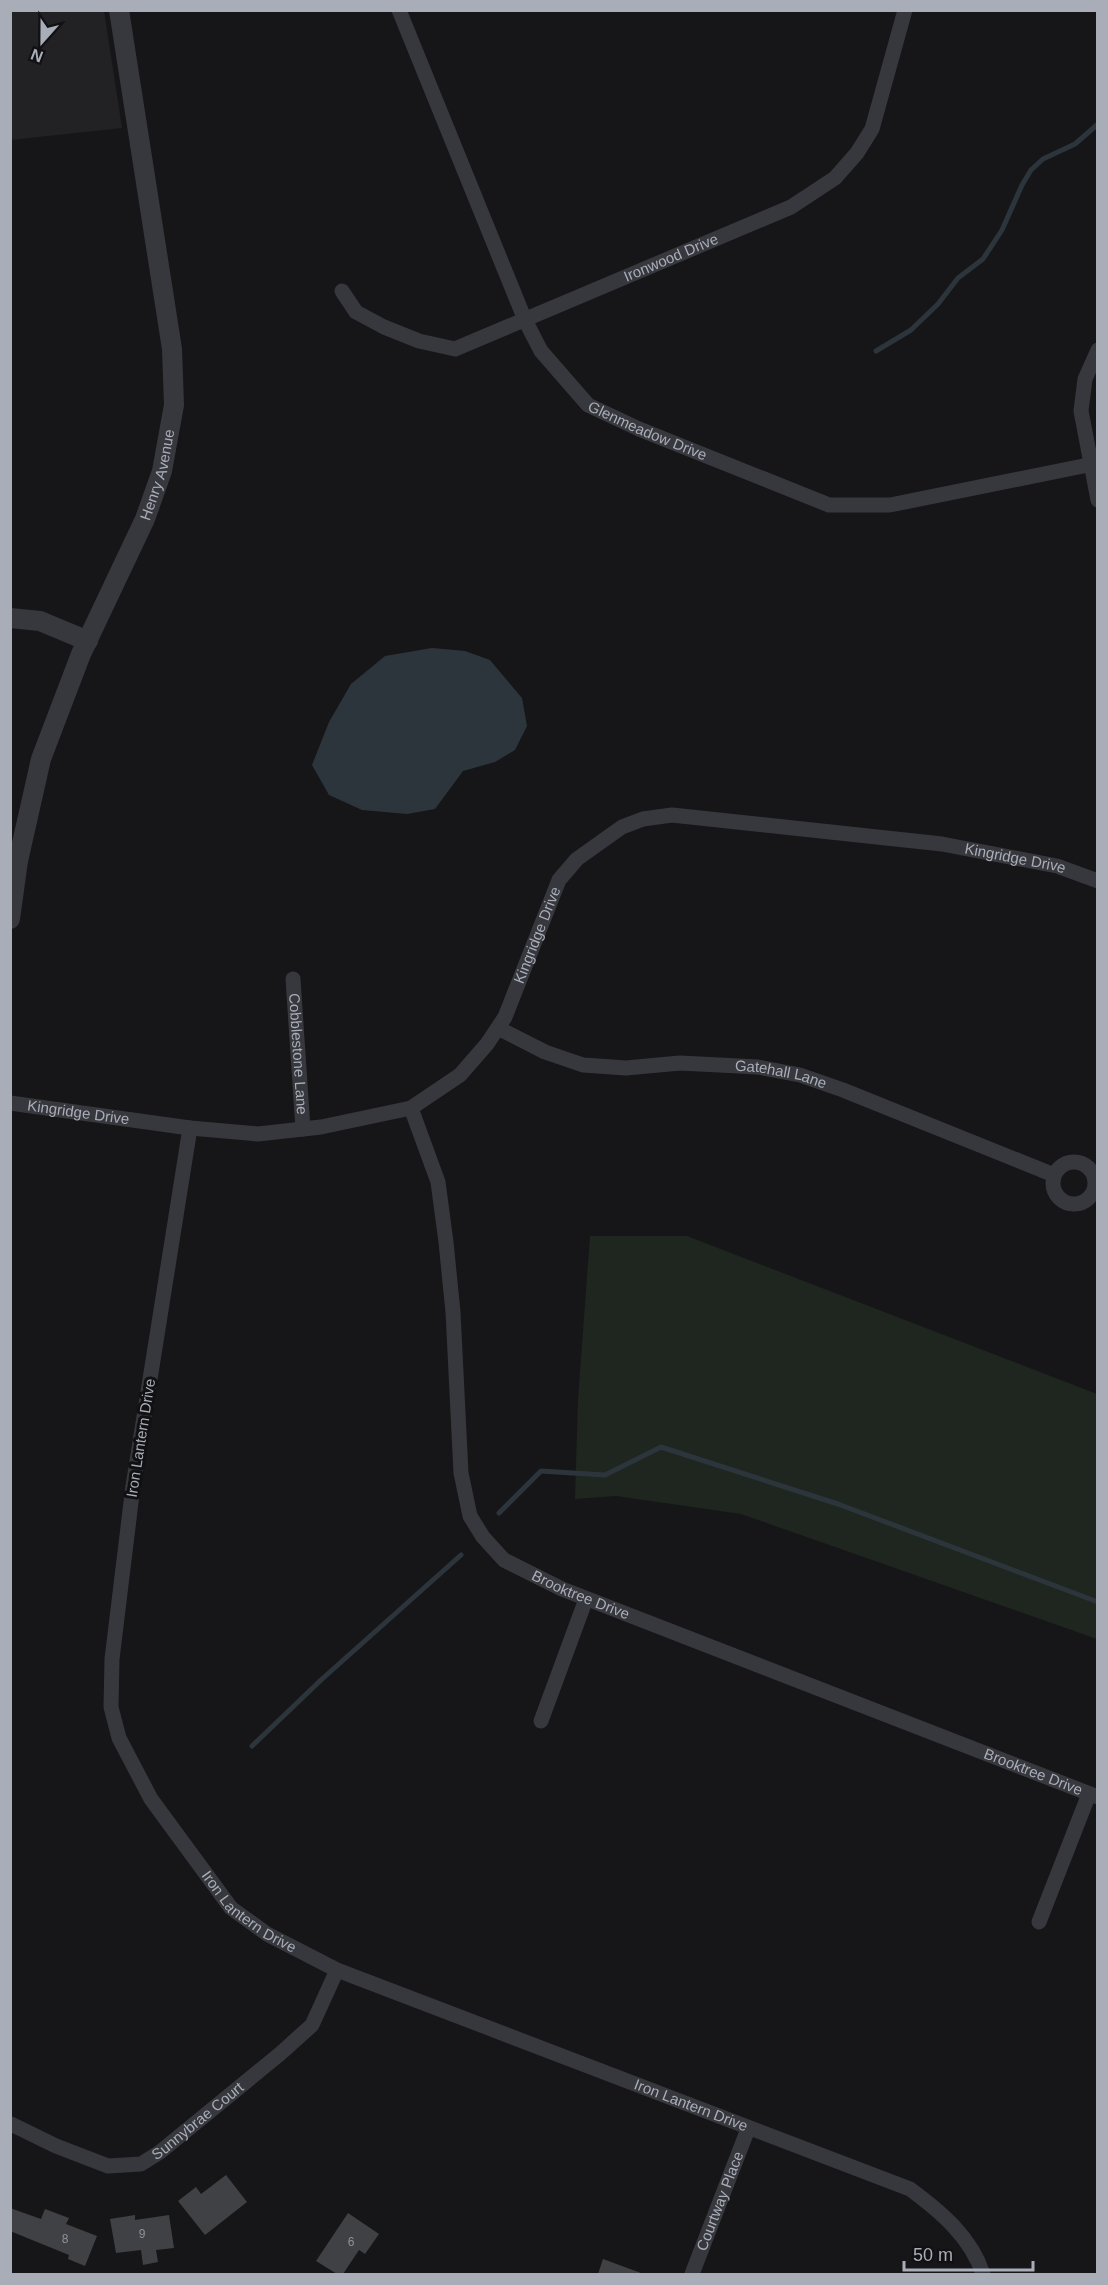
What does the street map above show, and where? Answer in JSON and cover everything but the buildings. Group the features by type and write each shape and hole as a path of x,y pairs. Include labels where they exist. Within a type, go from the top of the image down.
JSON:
{"street":[{"name":"Henry Avenue","path":"10,919 14,860 41,759 88,641 146,519 162,471 174,405 172,349 119,10"},
{"name":"Glenmeadow Drive","path":"399,10 525,320 541,351 588,405 639,429 829,505 890,505 1094,464"},
{"name":"Ironwood Drive","path":"342,291 356,312 384,327 418,341 455,349 790,207 835,178 857,153 872,129 905,10"},
{"path":"1098,350 1085,379 1081,411 1094,464 1098,500"},
{"path":"10,618 40,621 88,641"},
{"name":"Kingridge Drive","path":"10,1103 190,1128 258,1134 303,1129 411,1108 460,1075 475,1060 498,1028 505,1017 559,879 577,859 602,840 622,827 643,819 672,815 942,844 1048,864 1098,881"},
{"name":"Cobblestone Lane","path":"292,979 303,1129"},
{"name":"Gatehall Lane","path":"498,1028 545,1052 584,1065 626,1068 680,1063 702,1064 758,1067 800,1076 843,1090 1054,1175"},
{"name":"Brooktree Drive","path":"411,1108 438,1182 453,1312 461,1473 470,1516 483,1537 504,1560 586,1599 1093,1796"},
{"name":"Iron Lantern Drive","path":"190,1128 133,1486 112,1659 111,1707 119,1738 151,1799 231,1908 267,1934 337,1970 910,2189 941,2211 961,2234 983,2274"},
{"path":"541,1721 586,1599"},
{"path":"1039,1922 1093,1796"},
{"name":"Sunnybrae Court","path":"11,2124 56,2146 108,2166 141,2164 169,2145 282,2053 312,2025 337,1970"},
{"name":"Courtway Place","path":"692,2274 748,2129"}],"shaded area":[{"path":"10,11 104,11 122,128 11,140"},
{"path":"432,648 465,651 490,660 522,698 527,726 515,750 495,762 463,771 435,809 407,814 362,810 329,795 312,765 329,722 351,684 385,656"},
{"path":"590,1236 687,1236 1097,1394 1097,1639 741,1514 616,1496 575,1499 578,1399"}],"waterway":[{"path":"876,351 911,330 938,304 958,278 983,259 1002,230 1031,170 1043,159 1075,144 1098,124"},
{"path":"499,1513 541,1471 605,1475 661,1447 838,1504 1098,1602"},
{"path":"252,1746 321,1680 461,1555"}]}
